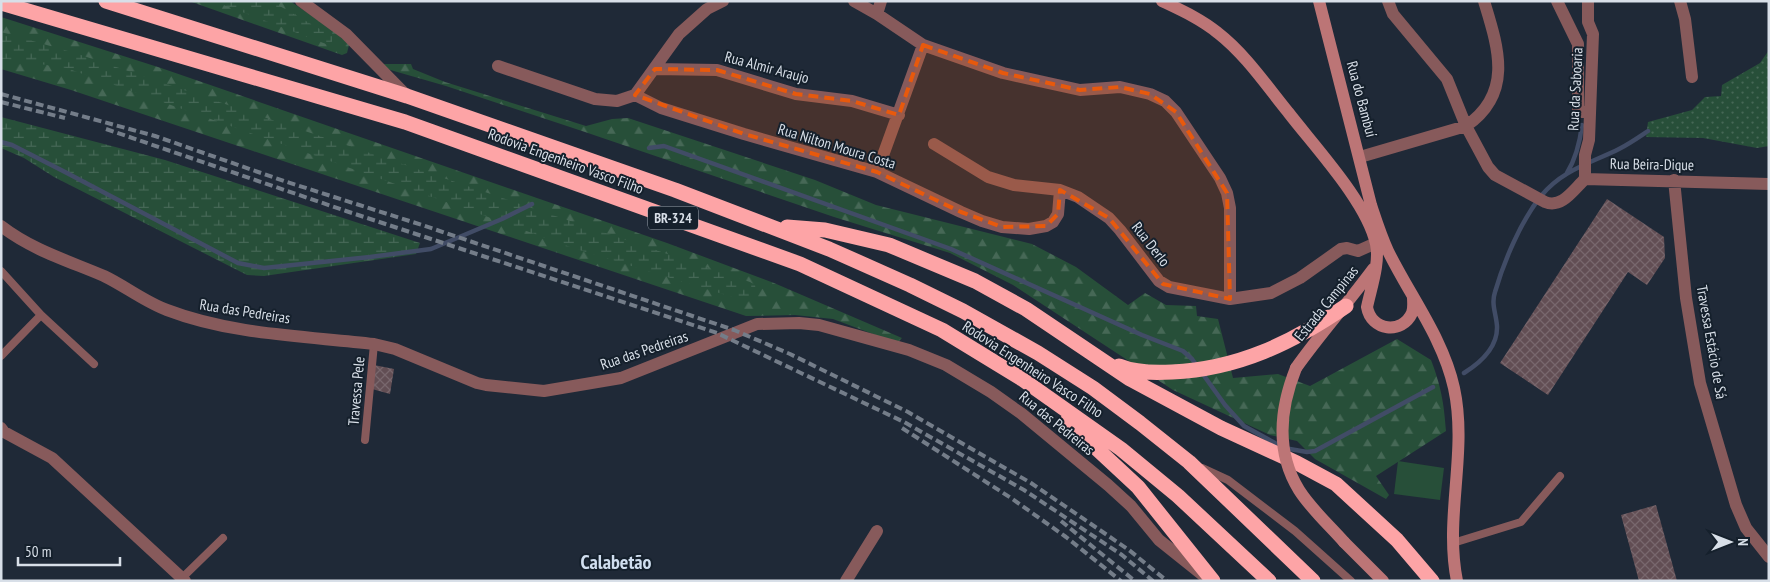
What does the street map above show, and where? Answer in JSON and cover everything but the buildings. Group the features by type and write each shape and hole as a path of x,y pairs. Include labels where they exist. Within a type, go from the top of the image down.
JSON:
{"highway":[{"name":"Rodovia Engenheiro Vasco Filho","path":"106,1 407,96 675,190 772,225 910,285 963,311 1038,352 1140,422 1189,462 1313,581"},
{"name":"Rodovia Engenheiro Vasco Filho","path":"1,3 405,122 791,260 942,330 1022,379 1128,455 1178,496 1269,581"},
{"path":"772,225 825,230 889,245 984,286 1033,313 1130,379 1213,424 1298,462 1336,484 1397,540 1432,581"},
{"path":"1100,358 1127,369 1156,373 1189,371 1229,364 1258,355 1282,344 1346,306"},
{"path":"1022,379 1138,486 1211,581"}],"main road":[{"name":"Estrada Campinas","path":"1162,1 1206,24 1230,43 1354,197 1376,243 1375,267 1296,368 1284,405 1282,428 1283,452 1289,472 1300,491 1344,542 1383,581"},
{"name":"Rua do Bambuí","path":"1319,1 1371,205 1388,250 1413,297"},
{"path":"1336,173 1348,178 1353,177 1359,174 1361,161"},
{"path":"1375,267 1368,307 1369,315 1373,321 1389,328 1404,322 1413,311 1413,297"},
{"path":"1413,297 1435,336 1454,388 1458,414 1458,464 1453,543 1457,581"}],"street":[{"path":"498,66 594,99 617,101 635,94 691,22 707,9 723,1"},
{"path":"854,1 924,44 1003,73 1080,90 1120,87 1150,94 1165,101 1176,112 1220,178 1227,193 1230,208 1230,299"},
{"path":"877,14 881,1"},
{"path":"1388,1 1393,14 1447,79 1466,126 1488,167 1496,176 1550,204 1559,203 1585,175"},
{"path":"1361,161 1466,126 1478,118 1494,95 1500,68 1495,36 1484,1"},
{"path":"1557,1 1578,44 1578,112 1585,112"},
{"name":"Rua da Saboaria","path":"1585,175 1585,155 1589,140 1585,112 1593,34 1588,22 1588,1"},
{"path":"1680,1 1685,19 1692,76"},
{"path":"302,2 346,34 407,96"},
{"path":"877,172 924,44"},
{"name":"Rua Almir Araujo","path":"655,69 717,70 796,94 852,100 898,115"},
{"name":"Rua Nilton Moura Costa","path":"635,94 661,108 877,172 982,221 1018,228 1046,226 1053,222 1058,214 1060,190"},
{"name":"Rua Derlo","path":"934,144 988,177 1014,185 1060,190 1078,197 1109,218 1163,284 1230,299 1271,293 1300,278 1341,249 1347,248 1358,251 1376,243"},
{"name":"Rua Beira-Dique","path":"1585,175 1769,184"},
{"name":"Travessa Estácio de Sá","path":"1674,180 1686,298 1700,383 1736,505 1746,528 1769,557"},
{"name":"Rua das Pedreiras","path":"1,226 29,245 106,277 165,310 199,321 235,328 374,344 394,349 477,383 544,391 621,378 757,324 799,323 819,325 909,350 946,364 1022,414 1108,485 1130,506 1159,540 1211,581"},
{"path":"2,431 52,458 184,580"},
{"path":"846,581 877,531"}],"lane":[{"path":"1,271 41,315 94,364"},
{"path":"1,356 41,315"},
{"name":"Travessa Pele","path":"365,440 374,344"},
{"path":"1189,462 1228,480 1295,531 1351,581"},
{"path":"1453,543 1521,522 1560,476"},
{"path":"184,580 223,538"}],"highlighted area":[{"path":"923,45 1003,73 1080,90 1120,87 1150,94 1176,112 1227,193 1230,299 1163,284 1109,218 1060,190 1058,214 1046,226 1002,227 961,212 877,172 744,134 635,95 655,69 717,70 796,94 852,101 899,115"}],"green space":[{"path":"189,1 290,1 344,40 349,45 347,53 342,55"},
{"path":"213,1 271,1 332,36 332,43 326,44"},
{"path":"1,17 161,68 667,243 774,283 902,338 897,343 833,319 795,315 746,316 71,90 1,69"},
{"path":"1,32 75,53 750,282 755,285 756,293 749,299 742,300 573,248 66,68 1,58"},
{"path":"1769,50 1769,146 1757,148 1703,138 1646,137 1648,122 1692,110 1705,97 1721,96 1722,85 1760,63"},
{"path":"380,64 411,64 413,69 445,82 586,126 612,119 628,118 815,180 876,205 1032,244 1076,267 1128,305 1145,293 1166,305 1196,306 1197,316 1218,319 1233,378 1278,374 1310,386 1397,339 1431,360 1442,395 1446,431 1376,476 1389,495 1386,499 1315,459 1297,441 1270,435 1173,390 1013,285 950,253 834,217 446,86 380,67"},
{"path":"1,117 165,160 420,243 416,254 264,276 247,275 54,177 24,158 1,148"},
{"path":"1398,461 1444,468 1440,500 1394,494"}],"waterway":[{"path":"1567,173 1577,150 1582,125"},
{"path":"1464,373 1487,354 1495,341 1497,334 1493,301 1495,292 1508,255 1520,229 1541,196 1549,187 1568,173 1623,147 1648,131"},
{"path":"1,142 12,145 65,172 238,263 264,268 431,249 532,204"},
{"path":"649,148 664,146 951,249 1142,335 1183,351 1192,359 1225,405 1244,426 1284,448 1307,452 1315,451 1433,387"}],"railway":[{"path":"1,94 155,136 284,181 422,225 734,330 790,354 908,412 1031,483 1129,550 1167,581"},
{"path":"1,102 65,118"},
{"path":"106,129 346,211 717,333 904,422 1024,490 1122,555 1153,581"},
{"path":"902,428 1011,498 1066,537 1121,581"},
{"path":"1061,521 1135,581"}],"district":[{"name":"Calabetão","path":"616,562"}]}
